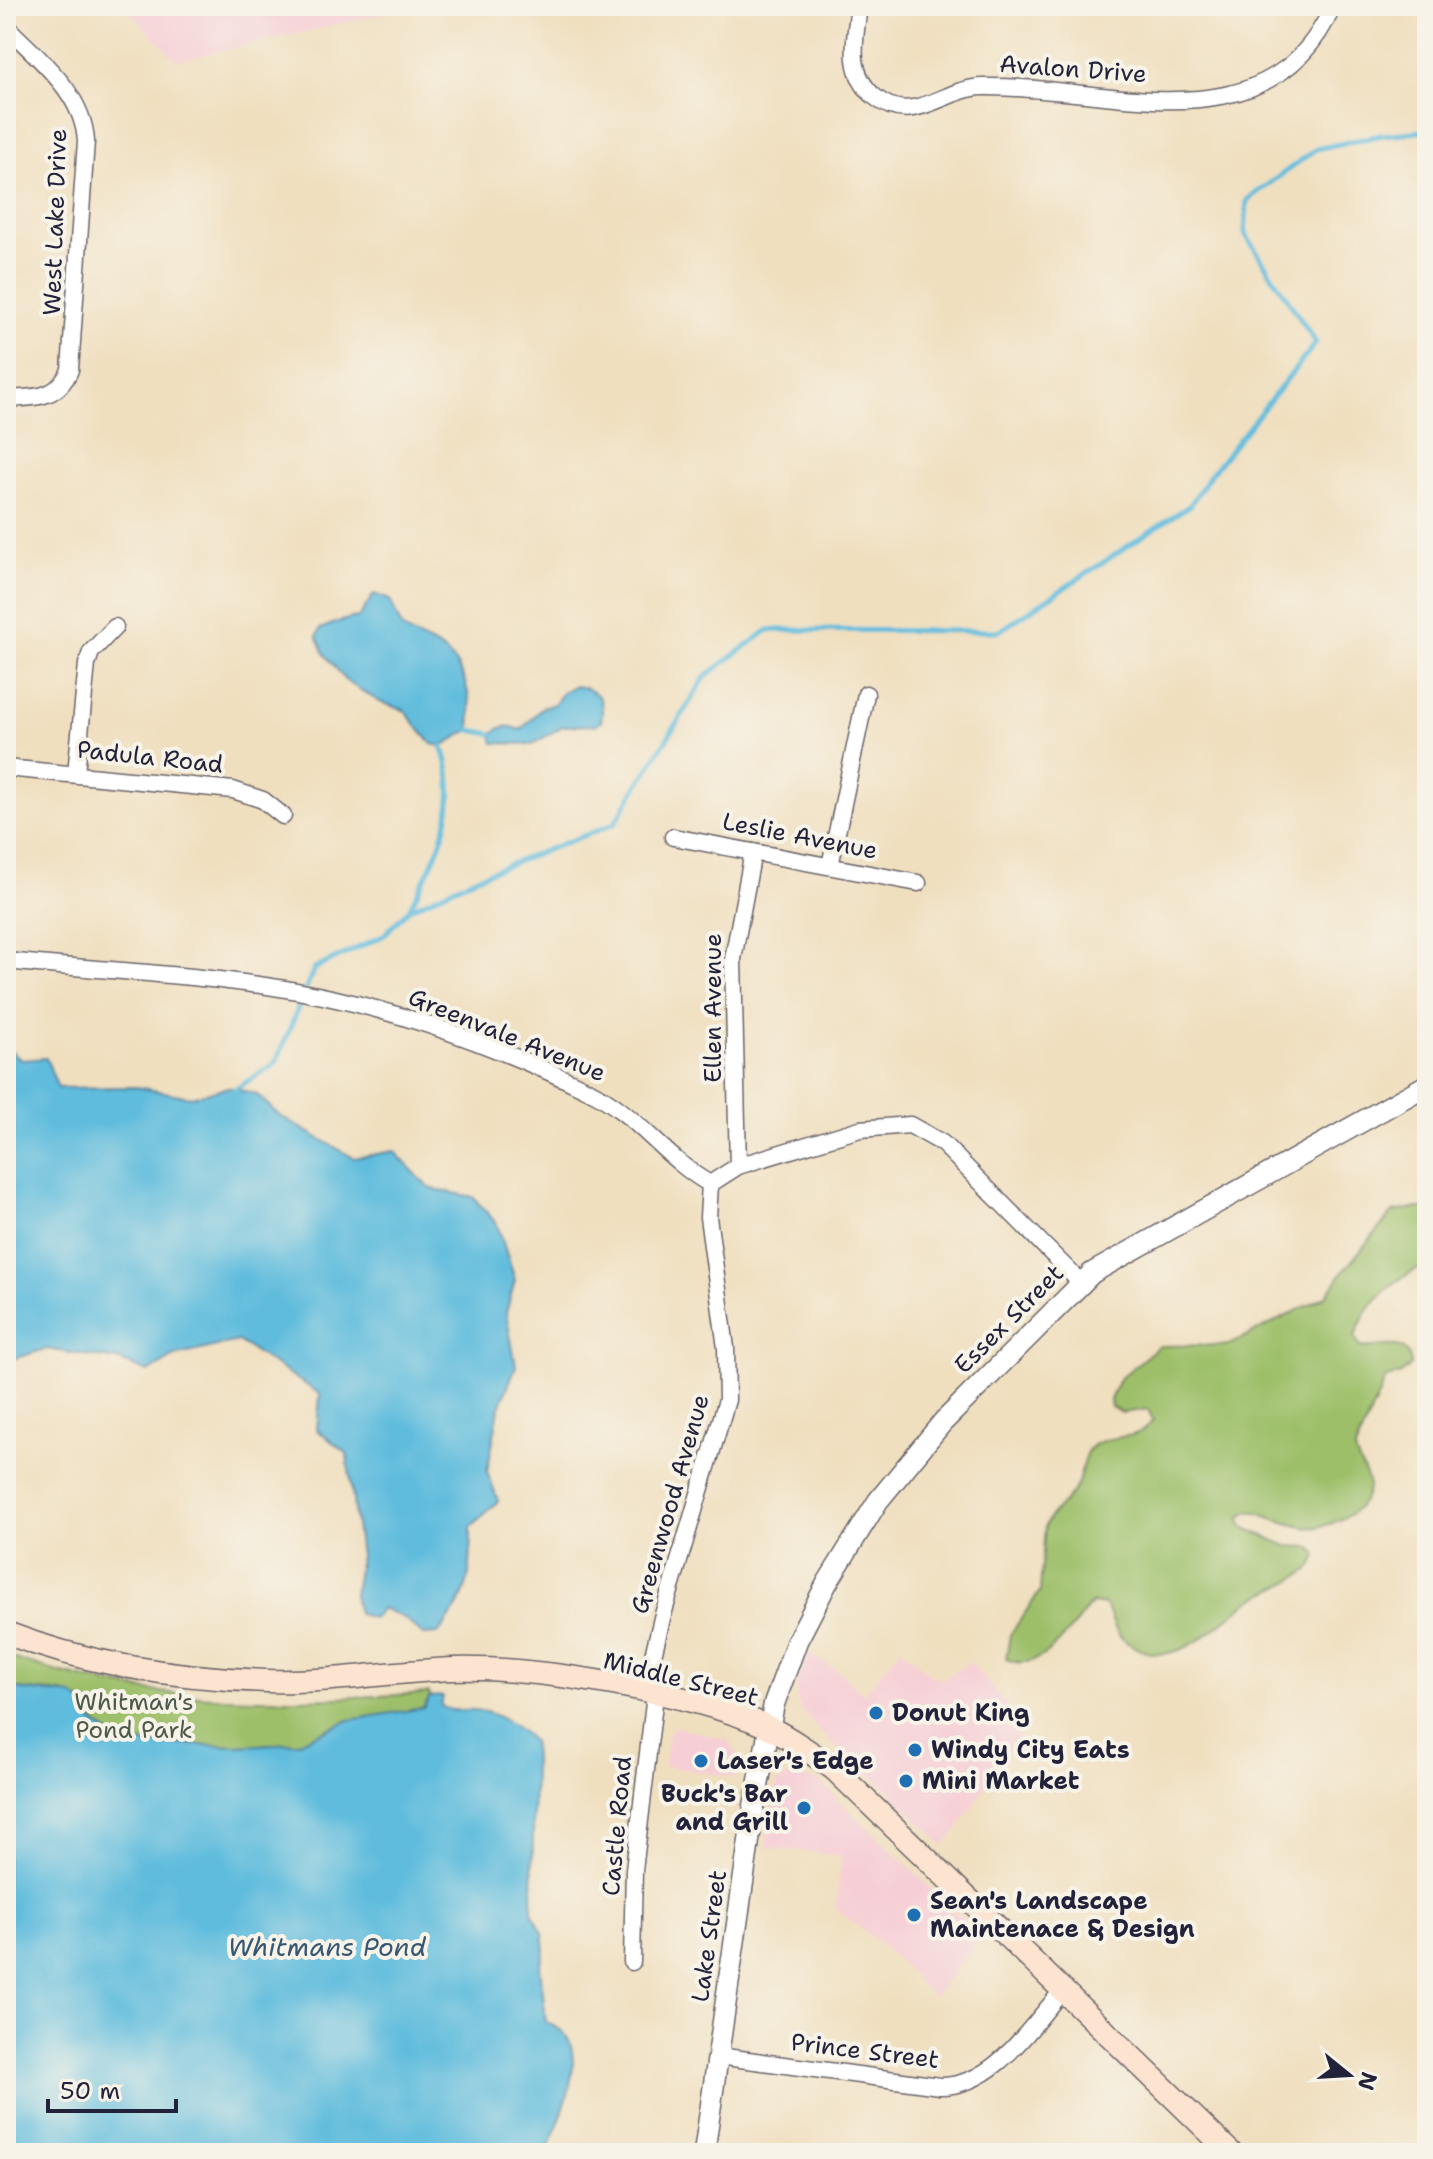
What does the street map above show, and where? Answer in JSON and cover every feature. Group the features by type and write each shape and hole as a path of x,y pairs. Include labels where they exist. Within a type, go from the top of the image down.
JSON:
{"main road":[{"name":"Middle Street","path":"6,1633 78,1655 185,1675 270,1681 424,1670 499,1670 650,1694 720,1710 768,1728 834,1769 1231,2153"}],"street":[{"name":"Avalon Drive","path":"859,6 853,55 860,78 876,98 913,111 965,88 1173,100 1233,94 1253,88 1293,65 1323,28 1333,6"},
{"name":"West Lake Drive","path":"6,26 70,93 82,114 86,141 70,370 59,389 52,394 6,399"},
{"path":"76,773 87,664 91,652 115,627"},
{"path":"830,866 866,694"},
{"name":"Padula Road","path":"6,768 233,790 263,800 283,816"},
{"name":"Leslie Avenue","path":"673,837 918,883"},
{"name":"Ellen Avenue","path":"738,1166 733,959 753,852"},
{"name":"Greenvale Avenue","path":"6,961 303,992 403,1018 592,1092 626,1115 687,1169 710,1184"},
{"name":"Essex Street","path":"768,1728 797,1641 827,1583 878,1501 942,1423 1081,1283 1104,1265 1427,1085"},
{"path":"710,1184 738,1166 878,1125 921,1128 942,1143 1081,1283"},
{"name":"Greenwood Avenue","path":"650,1694 665,1607 727,1400 726,1348 708,1217 710,1184"},
{"name":"Castle Road","path":"632,1962 634,1870 650,1694"},
{"name":"Lake Street","path":"704,2153 768,1728"},
{"name":"Prince Street","path":"718,2056 940,2086 967,2084 1002,2058 1063,1990"}],"shaded area":[{"path":"124,6 417,6 177,61"},
{"path":"901,1648 929,1674 943,1679 970,1662 1025,1726 955,1833 943,1845 887,1789 827,1739 803,1713 797,1700 797,1682 808,1653 841,1673 864,1694"},
{"path":"677,1727 728,1740 738,1755 737,1778 664,1766 668,1733"},
{"path":"793,1774 820,1782 981,1936 934,1997 880,1943 835,1908 842,1856 766,1847 774,1790 778,1782"}],"green space":[{"path":"1427,1209 1427,1265 1403,1277 1374,1302 1355,1337 1360,1347 1399,1346 1409,1355 1411,1365 1401,1374 1386,1378 1355,1448 1368,1483 1366,1497 1353,1512 1323,1526 1297,1526 1250,1511 1239,1518 1243,1527 1287,1546 1311,1547 1317,1555 1312,1567 1247,1603 1189,1646 1173,1652 1156,1654 1139,1650 1122,1638 1105,1605 1092,1603 1066,1635 1044,1655 1032,1661 1006,1659 1010,1635 1040,1591 1045,1526 1076,1487 1088,1451 1097,1443 1141,1431 1153,1420 1148,1409 1122,1413 1111,1407 1110,1400 1119,1379 1159,1346 1229,1345 1326,1296 1393,1212"},
{"name":"Whitman's Pond Park","path":"6,1656 60,1673 164,1693 267,1699 429,1693 430,1697 423,1708 296,1743 237,1746 130,1743 111,1735 92,1720 82,1702 63,1693 6,1688"}],"water":[{"path":"374,594 390,600 402,628 446,653 465,682 470,706 470,730 442,746 432,744 404,710 380,702 346,681 324,653 317,636 320,629 359,617"},
{"path":"574,686 588,689 598,696 602,706 601,721 595,725 563,726 533,744 494,743 492,734 496,731 506,727 521,730 543,707 555,704 563,692"},
{"path":"6,1046 21,1060 46,1058 58,1088 136,1087 191,1097 228,1087 256,1094 280,1116 354,1158 394,1151 429,1188 473,1197 497,1224 515,1280 506,1313 516,1366 499,1409 487,1472 498,1501 471,1527 469,1573 463,1596 438,1634 423,1635 404,1618 382,1608 373,1618 358,1614 354,1594 360,1556 347,1453 317,1430 320,1394 238,1341 175,1356 148,1372 118,1360 46,1349 6,1361"},
{"name":"Whitmans Pond","path":"6,1688 72,1695 82,1702 92,1721 111,1735 131,1743 237,1746 296,1743 349,1720 423,1708 430,1697 443,1696 441,1706 445,1708 489,1713 526,1735 532,1741 534,1757 532,1912 543,1933 545,1950 540,1966 546,2022 563,2032 570,2043 573,2057 569,2090 548,2149 544,2153 6,2153"}],"waterway":[{"path":"234,1093 234,1090 276,1063 314,969 383,936 409,909 477,877 614,824 706,676 768,630 999,631 1190,505 1210,475 1316,343 1245,234 1247,200 1316,149 1382,135 1427,131"},
{"path":"470,730 492,734"},
{"path":"410,907 438,849 449,810 448,768 442,746"}],"place":[{"name":"Donut King","path":"876,1713"},
{"name":"Windy City Eats","path":"915,1750"},
{"name":"Laser's Edge","path":"701,1761"},
{"name":"Mini Market","path":"906,1781"},
{"name":"Buck's Bar and Grill","path":"804,1808"},
{"name":"Sean's Landscape Maintenace & Design","path":"914,1915"}]}
